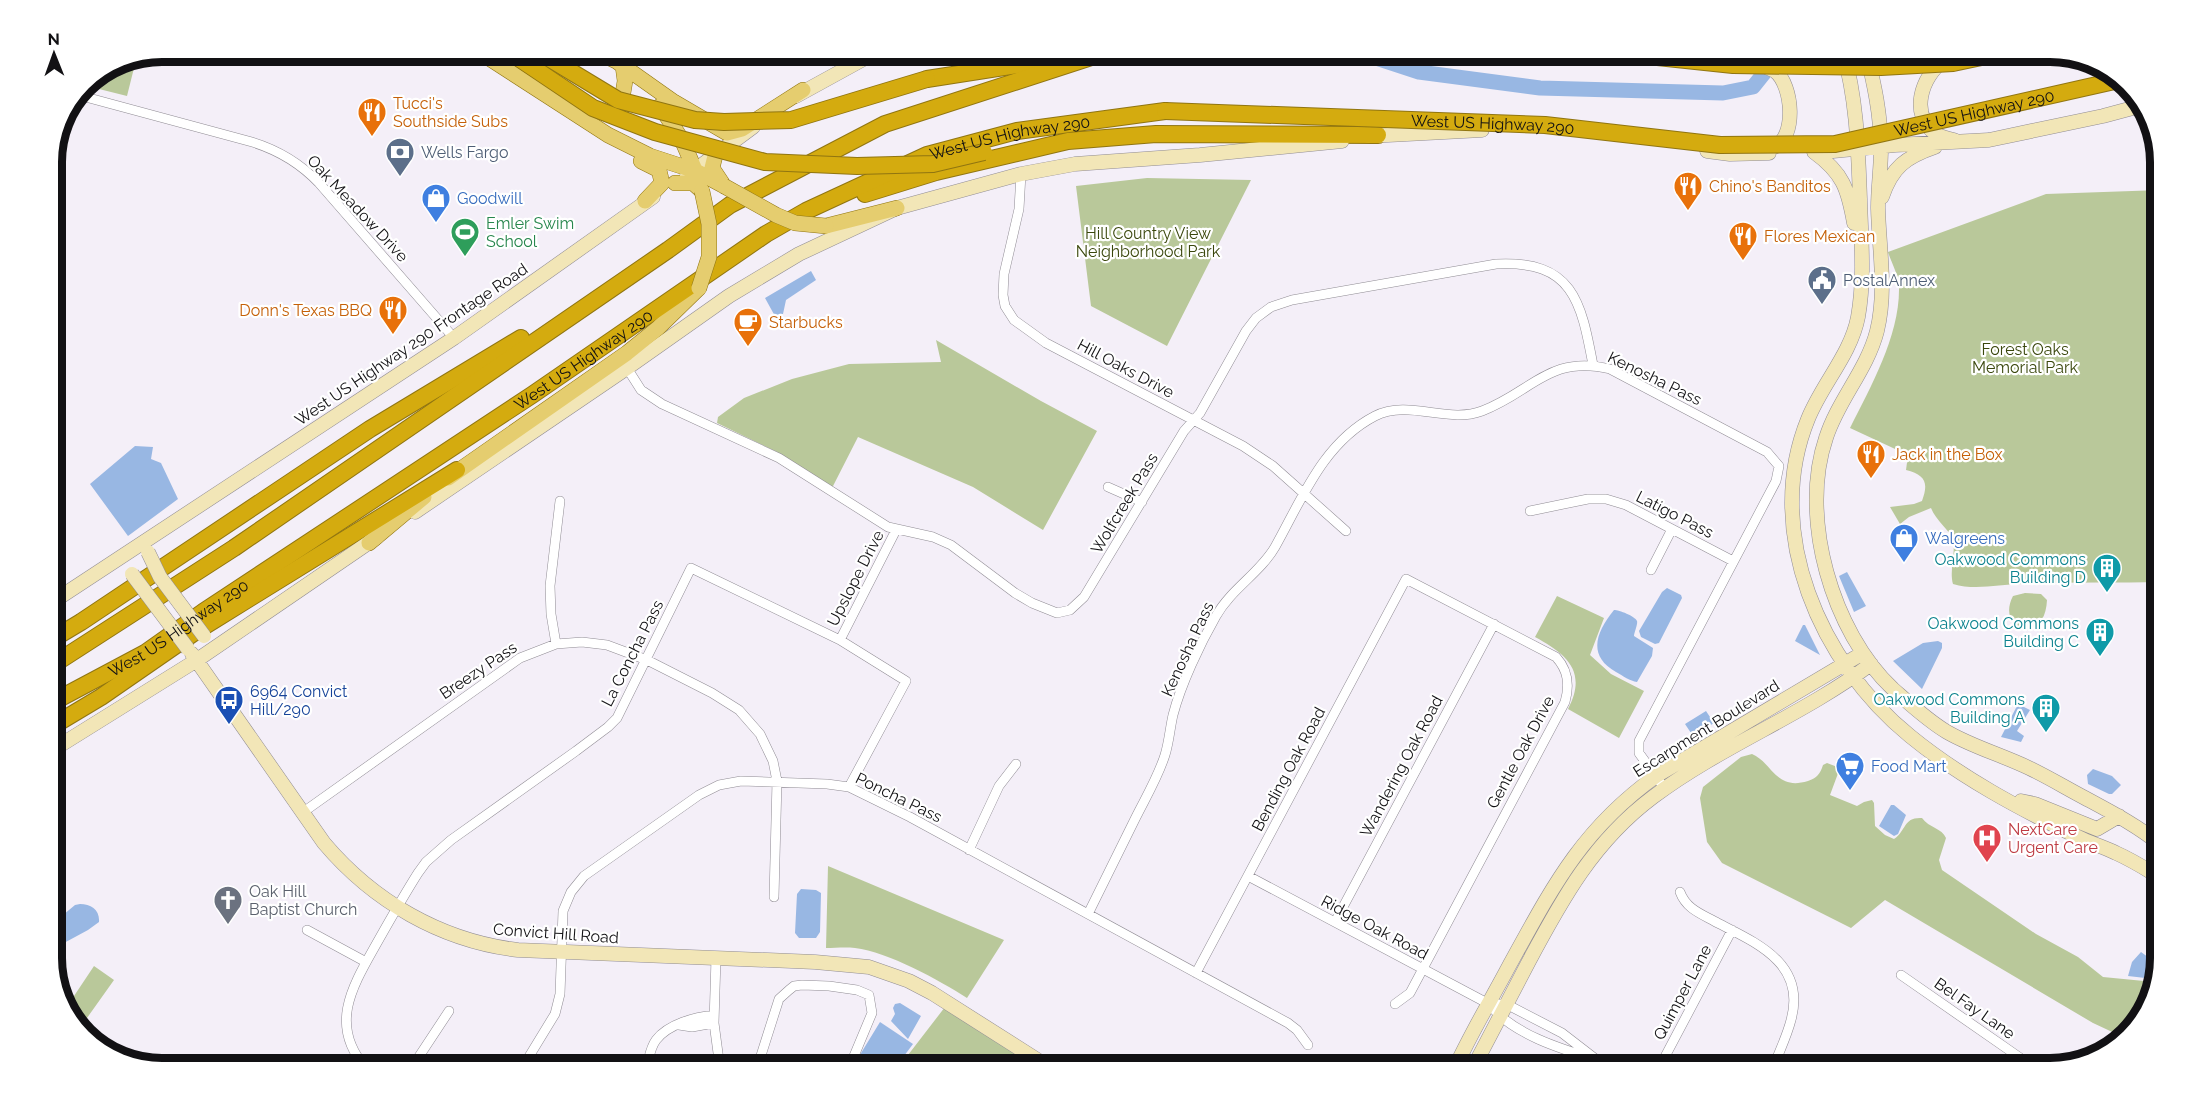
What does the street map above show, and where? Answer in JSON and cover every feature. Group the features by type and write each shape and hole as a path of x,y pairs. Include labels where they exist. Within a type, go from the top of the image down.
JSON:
{"highway":[{"path":"524,62 593,108 656,132 765,162 857,166 933,164 1096,122"},
{"path":"555,62 618,100 695,120 724,122 791,120 927,79 1036,62"},
{"path":"62,659 234,548 730,205 885,124 1074,62"},
{"path":"1705,62 1733,65 1881,67 1958,62"},
{"name":"West US Highway 290","path":"62,697 144,653 532,395 766,234 806,211 927,155 1017,131 1165,111 1545,125 1720,145 1835,144 2111,82"},
{"path":"806,211 936,172 1068,141 1156,134 1378,135"},
{"path":"62,633 370,429 668,250"},
{"path":"62,720 457,470"},
{"path":"200,634 284,558"}],"main road":[{"path":"495,62 608,135 641,161 659,170 662,183 645,201"},
{"path":"615,62 674,102 727,133 742,129 803,90"},
{"name":"West US Highway 290 Frontage Road","path":"62,596 454,338 645,201 696,171 803,90 857,62"},
{"path":"1754,62 1776,72 1785,84 1789,97 1790,123 1785,138 1779,145 1761,153"},
{"path":"1784,62 1811,62"},
{"path":"1846,62 1856,108 1862,244 1861,278 1857,319 1848,345 1816,402 1804,429 1794,472 1792,495 1795,535 1808,594 1825,633 1844,664 1878,708 1911,737 1954,767 2007,799 2080,838 2150,871"},
{"path":"1869,62 1877,98 1881,146 1878,208 1883,285 1878,324 1871,348 1833,419 1825,439 1820,463 1817,518 1825,567 1833,592 1867,658 1890,686 1911,705 1947,732 2029,768 2119,816 2150,837"},
{"path":"1942,62 1927,77 1920,98 1923,120 1937,135 1961,142"},
{"path":"576,114 609,118 620,111 627,69"},
{"path":"369,543 457,470 627,353 658,328 699,288 709,257 709,224 696,171 682,140 667,115 627,69"},
{"path":"1761,153 1946,144 2009,136 2135,107"},
{"name":"West US Highway 290","path":"62,744 197,660 627,368 729,296 799,254 897,208 1021,174 1075,164 1254,150 1378,135 1507,130 1588,136 1730,154 1761,153"},
{"path":"608,135 650,156 696,171 795,223 826,226 897,208"},
{"path":"1878,208 1893,173 1902,163 1919,153 1946,144"},
{"path":"1814,152 1840,176 1847,190 1854,225 1862,244"},
{"path":"715,156 712,168 724,186"},
{"path":"675,183 693,183 702,190"},
{"path":"1861,278 1883,285"},
{"path":"1816,402 1806,458 1809,462 1820,463"},
{"path":"154,535 147,552 160,577 200,634 219,639 230,637"},
{"name":"Convict Hill Road","path":"120,558 197,660 302,813 344,867 379,896 420,921 479,943 518,950 843,964 869,968 932,993 1034,1058"},
{"name":"Escarpment Boulevard","path":"1460,1058 1559,876 1578,850 1619,806 1656,776 1844,664 1867,658"},
{"name":"Escarpment Boulevard","path":"1478,1058 1555,913 1590,859 1628,818 1665,789 1854,677 1867,658"},
{"path":"2007,799 2035,804 2097,829 2119,816"}],"street":[{"name":"Oak Meadow Drive","path":"85,97 252,142 293,160 319,183 454,338"},
{"name":"Hill Oaks Drive","path":"1021,174 1019,209 1004,274 1003,295 1008,313 1021,327 1047,343 1250,451 1273,466 1346,531"},
{"name":"Wolfcreek Pass","path":"627,368 635,383 650,397 779,459 896,530 933,537 951,546 1015,593 1057,613 1070,610 1084,597 1184,431 1200,413 1246,331 1256,318 1271,307 1292,300 1496,264 1517,263 1538,267 1556,277 1573,292 1586,326 1593,365"},
{"name":"Kenosha Pass","path":"1088,914 1156,777 1166,753 1173,715 1182,687 1216,615 1229,597 1274,549 1303,492 1326,459 1346,436 1363,422 1378,414 1396,410 1456,414 1479,412 1496,405 1550,372 1563,367 1593,365 1610,369 1767,452 1779,466 1776,481 1639,741 1639,753 1665,789"},
{"path":"1108,488 1142,502"},
{"name":"Latigo Pass","path":"1530,511 1588,499 1606,499 1626,505 1733,561"},
{"path":"556,644 551,614 550,586 560,501"},
{"path":"1651,570 1672,529"},
{"name":"Upslope Drive","path":"840,640 896,530"},
{"name":"La Concha Pass","path":"358,1058 348,1037 346,1022 349,996 366,962 418,873 437,852 608,727 617,718 691,568 840,640 906,681 849,787"},
{"name":"Gentle Oak Drive","path":"1395,1004 1410,993 1568,692 1567,674 1556,657 1406,579"},
{"name":"Bending Oak Road","path":"1196,973 1406,579"},
{"name":"Wandering Oak Road","path":"1335,922 1494,624"},
{"name":"Breezy Pass","path":"302,813 519,658 556,644 582,642 600,644 647,660 712,693 739,710 760,734 773,761 777,782 774,897"},
{"path":"969,850 999,786 1016,764"},
{"name":"Poncha Pass","path":"528,1058 555,1014 560,994 563,911 571,892 584,876 699,795 719,785 756,781 849,787 910,817 1288,1023 1297,1030 1308,1045"},
{"name":"Ridge Oak Road","path":"1248,876 1489,1004 1499,1018 1556,1047 1591,1058"},
{"path":"1680,892 1691,909 1759,944 1774,955 1789,979 1793,998 1792,1018 1777,1058"},
{"path":"307,930 366,962"},
{"name":"Quimper Lane","path":"1664,1058 1732,930"},
{"path":"716,958 714,1019 719,1058"},
{"name":"Bel Fay Lane","path":"1901,975 2020,1058"},
{"path":"760,1058 779,999 794,986 802,985 846,988 869,995 872,1013 853,1058"},
{"name":"Ridge Oak Road","path":"1489,1004 1506,1004 1562,1033 1594,1058"},
{"path":"418,1058 449,1011"},
{"path":"649,1058 655,1041 664,1031 697,1018 714,1019"}],"green space":[{"path":"135,66 127,96 93,88 111,75"},
{"name":"Hill Country View Neighborhood Park","path":"1147,178 1251,180 1167,346 1091,306 1076,186"},
{"name":"Forest Oaks Memorial Park","path":"2150,190 2150,582 2039,583 1979,587 1953,584 1953,540 1931,508 1909,517 1900,524 1890,507 1922,501 1925,489 1924,480 1918,474 1906,470 1908,455 1850,428 1883,360 1895,323 1899,283 1888,252 2046,194"},
{"path":"936,340 1097,431 1043,530 973,487 858,437 832,488 777,452 717,423 718,417 744,398 792,379 849,364 941,362"},
{"path":"2025,593 2041,594 2047,600 2044,615 2038,624 2031,628 2015,625 2010,618 2009,608 2013,596"},
{"path":"1557,596 1604,618 1590,655 1611,674 1644,691 1619,738 1568,709 1576,684 1571,665 1556,650 1535,637"},
{"path":"1752,754 1781,779 1797,783 1811,780 1827,763 1840,768 1830,795 1857,806 1872,800 1875,826 1894,839 1908,822 1922,818 1942,832 1946,838 1939,860 1942,870 2036,934 2078,957 2103,977 2147,983 2134,1013 2116,1034 2093,1023 1885,900 1851,928 1722,863 1707,842 1700,798 1703,787 1741,757"},
{"path":"828,866 1004,940 967,998 928,975 882,955 855,948 826,948"},
{"path":"94,966 114,980 84,1022 71,1000"},
{"path":"945,1007 1021,1058 906,1058"}],"water":[{"path":"811,271 816,280 786,300 783,314 776,318 765,298"},
{"path":"135,446 153,447 151,459 161,463 178,499 128,536 90,484"},
{"path":"1847,572 1866,606 1854,612 1839,576"},
{"path":"1667,588 1681,595 1682,598 1659,643 1655,644 1641,637 1639,631 1662,592"},
{"path":"1614,610 1636,619 1634,636 1653,648 1652,656 1637,682 1607,666 1598,651 1599,635"},
{"path":"1805,625 1820,655 1795,641"},
{"path":"1938,641 1942,643 1942,648 1922,689 1893,661 1923,643"},
{"path":"2018,704 2030,710 2017,731 2024,736 2021,742 2001,737"},
{"path":"1706,711 1714,723 1693,736 1685,724"},
{"path":"2093,769 2112,776 2121,785 2109,794 2088,784 2087,775"},
{"path":"1891,805 1906,815 1898,834 1894,836 1879,826"},
{"path":"801,889 816,890 821,893 820,932 816,938 799,938 795,933 797,894"},
{"path":"75,905 88,905 94,908 99,922 62,944 62,916"},
{"path":"2141,952 2150,959 2149,978 2128,976 2132,962"},
{"path":"900,1003 921,1016 908,1039 891,1021 895,1014 893,1008 895,1004"},
{"path":"880,1022 913,1044 902,1058 858,1058"}],"waterway":[{"path":"1389,62 1419,72 1540,88 1723,93 1753,87 1765,72"}],"place":[{"name":"Tucci's Southside Subs","path":"372,138"},
{"name":"Wells Fargo","path":"400,178"},
{"name":"Chino's Banditos","path":"1688,212"},
{"name":"Goodwill","path":"436,224"},
{"name":"Emler Swim School","path":"465,258"},
{"name":"Flores Mexican","path":"1743,262"},
{"name":"PostalAnnex","path":"1822,306"},
{"name":"Donn's Texas BBQ","path":"393,336"},
{"name":"Starbucks","path":"748,348"},
{"name":"Jack in the Box","path":"1871,480"},
{"name":"Walgreens","path":"1904,564"},
{"name":"Oakwood Commons Building D","path":"2107,594"},
{"name":"Oakwood Commons Building C","path":"2100,658"},
{"name":"6964 Convict Hill/290","path":"229,726"},
{"name":"Oakwood Commons Building A","path":"2046,734"},
{"name":"Food Mart","path":"1850,792"},
{"name":"NextCare Urgent Care","path":"1987,864"},
{"name":"Oak Hill Baptist Church","path":"228,926"}]}
